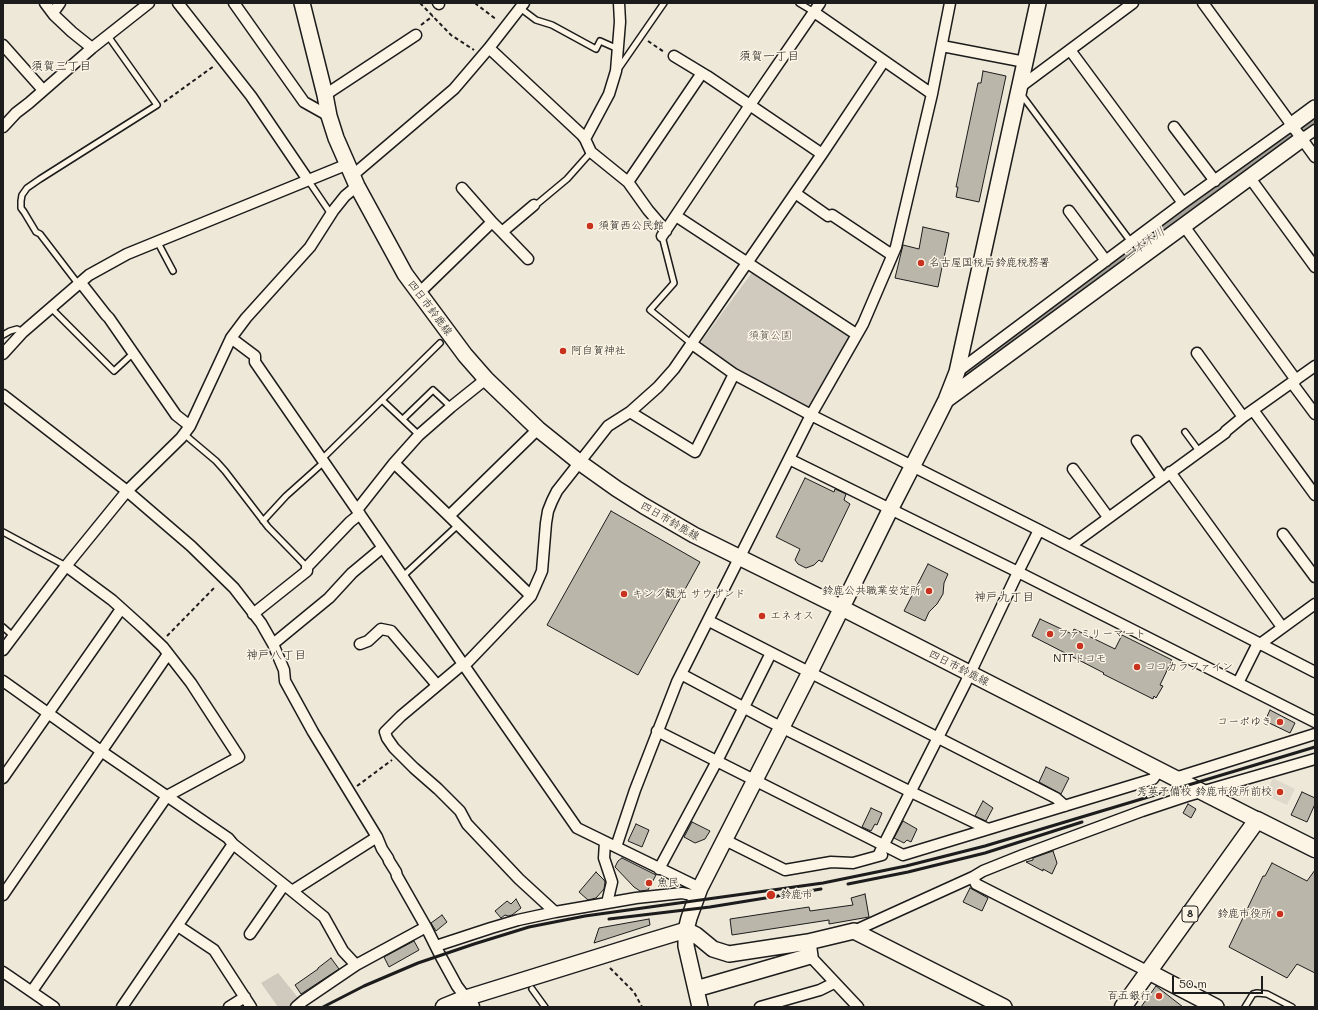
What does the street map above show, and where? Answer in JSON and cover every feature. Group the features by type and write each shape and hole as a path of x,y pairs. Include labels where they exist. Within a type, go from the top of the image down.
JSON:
{"main road":[{"path":"1257,820 1315,849"},
{"name":"8","path":"1123,1007 1257,820"},
{"path":"444,1007 468,1003"}],"street":[{"path":"45,3 72,32 92,48"},
{"path":"53,13 60,3"},
{"path":"3,127 16,113 92,48 149,3"},
{"path":"178,3 250,96 308,180"},
{"path":"234,3 304,102 329,116"},
{"name":"四日市鈴鹿線","path":"302,3 329,116 336,138 353,175 405,274 465,355 486,379 538,429 579,462 622,492 672,523 1203,791 1257,820"},
{"path":"585,139 609,94 616,71 620,3"},
{"path":"486,52 585,139 591,152 628,182 664,233 820,3"},
{"path":"616,847 657,731 682,674 811,415 862,324 896,247 932,94 950,3"},
{"path":"700,1007 686,946 686,930 698,892 946,400 957,372 1038,3"},
{"path":"1020,90 1133,3"},
{"path":"1203,3 1315,157"},
{"path":"3,650 66,566 127,491 184,434 190,426 231,338 246,318 310,248 345,196 353,175 454,89 486,52 522,6"},
{"path":"814,12 932,94"},
{"path":"325,95 416,35"},
{"path":"3,45 43,90"},
{"path":"942,46 1025,62"},
{"path":"1070,50 1183,203"},
{"path":"674,56 707,76 822,154"},
{"path":"555,912 519,879 467,824 460,811 400,754 387,738 385,732 437,685 463,665 531,596 542,571 548,511 557,491 608,426 630,412 658,388 674,369 748,263 884,61"},
{"path":"628,182 702,73"},
{"path":"957,372 1183,203 1315,108"},
{"path":"1174,127 1214,181"},
{"path":"946,400 1315,130"},
{"path":"3,354 23,332 89,276 127,254 308,180 353,175"},
{"path":"1250,178 1315,267"},
{"path":"462,188 528,259"},
{"path":"795,193 828,216 832,215 892,255"},
{"path":"502,232 534,204"},
{"path":"1069,211 1106,261"},
{"path":"676,216 856,334"},
{"path":"419,293 492,222"},
{"path":"1184,226 1315,414"},
{"path":"80,284 109,318 176,415 190,426"},
{"path":"231,338 254,356 255,362 382,548 577,828 659,869 698,892"},
{"path":"692,344 734,374 811,415 1315,672"},
{"path":"1197,354 1243,417"},
{"path":"1070,546 1225,433 1243,417 1315,366"},
{"path":"630,412 695,452 734,374"},
{"path":"253,614 307,571 307,567 350,522 394,463 420,435 451,407 486,379"},
{"path":"3,395 127,491 192,546 234,588 261,623 273,644 284,670 285,681 313,732 377,836 382,849 388,858 388,861 396,872 457,986 468,1003 643,943 686,930 696,935 713,949 729,954 809,949"},
{"path":"1253,410 1315,495"},
{"path":"449,516 538,429"},
{"path":"1136,441 1166,475 1282,627"},
{"path":"789,459 891,508 1315,722"},
{"path":"394,463 531,596"},
{"path":"1072,469 1108,517"},
{"path":"878,856 970,673 1039,530"},
{"path":"1283,534 1315,577"},
{"path":"273,644 329,598 352,573 382,548"},
{"path":"32,991 167,796 238,757 191,683 159,644 112,600 66,566"},
{"path":"1238,683 1256,647 1315,604"},
{"path":"3,778 120,609"},
{"path":"708,621 1056,798 1065,806"},
{"path":"360,644 368,641 382,629 391,631 437,685"},
{"path":"659,869 717,761 771,653"},
{"path":"3,895 168,654"},
{"path":"682,674 782,727 988,829"},
{"path":"3,681 101,751 228,838 324,917 343,951 356,965"},
{"path":"657,731 903,855 1153,779 1159,770"},
{"path":"1175,778 1315,734"},
{"path":"696,989 809,949 854,931 973,877 983,871 1023,855 1142,811 1203,791 1315,759"},
{"path":"250,934 288,888 377,836"},
{"path":"725,840 785,870 831,862 853,863 894,851"},
{"path":"605,842 604,858 612,882 607,903"},
{"path":"122,1007 234,844"},
{"path":"973,877 976,884 1216,1007"},
{"path":"436,946 504,924 555,912 636,898 698,892"},
{"path":"178,926 214,950 251,1007"},
{"path":"296,1007 356,965 426,926"},
{"path":"854,931 1004,1007"},
{"path":"809,949 834,983 858,1007"},
{"path":"3,972 54,1007"},
{"path":"760,1007 820,990 834,983"},
{"path":"229,1007 245,997"}],"lane":[{"path":"616,71 664,3"},
{"path":"799,3 814,12"},
{"path":"522,6 536,20 552,25 596,49 600,41 618,50"},
{"path":"80,284 40,234 36,232 21,208 21,201 22,195 27,188 157,105 108,36"},
{"path":"1020,90 1131,242"},
{"path":"534,204 537,204 568,178 591,152"},
{"path":"308,180 332,214"},
{"path":"664,233 674,283 650,310 692,344"},
{"path":"157,241 173,271"},
{"path":"52,308 114,371 129,356 135,354"},
{"path":"3,335 17,329 23,332"},
{"path":"263,521 286,496 440,343"},
{"path":"403,419 433,390 451,407"},
{"path":"382,400 420,435"},
{"path":"1185,432 1199,451"},
{"path":"184,434 225,471 263,521 307,567"},
{"path":"402,576 458,525"},
{"path":"3,532 66,566"},
{"path":"3,627 13,636"},
{"path":"532,989 545,1007"},
{"path":"1244,1007 1253,994 1257,992 1267,994 1292,1007"}],"path":[{"path":"420,3 451,35 486,52"},
{"path":"477,3 476,4 506,27"},
{"path":"157,105 162,103 222,60"},
{"path":"159,644 224,578"},
{"path":"350,792 400,754"},
{"path":"608,966 634,992 642,1007"}],"shaded area":[{"name":"秀英予備校 鈴鹿市役所前校","path":"1273,778 1295,789 1287,805 1265,795"}],"green space":[{"name":"須賀公園","path":"753,271 848,335 849,340 812,405 806,408 748,376 701,345 703,339"},
{"path":"278,973 300,1000 292,1007 278,1007 261,983"}],"building":[{"path":"983,71 1006,76 979,202 956,197 958,187 956,187 978,83 981,83"},
{"name":"名古屋国税局鈴鹿税務署","path":"923,227 949,233 938,287 895,278 903,245 919,249"},
{"path":"805,478 834,492 835,489 846,494 844,500 850,504 822,562 819,560 814,565 806,568 798,564 795,560 800,549 776,537"},
{"name":"キング観光 サウザンド","path":"611,511 700,562 638,675 547,625"},
{"name":"鈴鹿公共職業安定所","path":"928,564 948,574 944,583 943,594 937,604 929,612 925,621 904,611"},
{"path":"1040,619 1072,634 1074,629 1115,649 1122,635 1172,660 1160,685 1163,686 1156,698 1154,696 1153,699 1103,674 1104,673 1032,636"},
{"name":"コーポゆき","path":"1270,710 1295,723 1290,733 1265,721"},
{"path":"1046,767 1069,778 1061,794 1039,782"},
{"path":"1302,792 1315,798 1315,804 1307,822 1291,815"},
{"path":"983,801 993,808 986,821 975,816"},
{"path":"1188,804 1196,809 1191,818 1183,813"},
{"path":"871,808 882,813 877,825 875,824 871,831 862,827"},
{"path":"903,821 917,829 911,842 907,840 904,843 894,838"},
{"path":"692,822 710,831 705,839 695,843 684,837"},
{"path":"636,824 649,830 642,847 628,841"},
{"path":"1053,851 1057,863 1052,874 1026,862 1033,860 1033,858"},
{"path":"622,858 656,875 648,890 640,891 634,887 615,867 618,861"},
{"name":"鈴鹿市役所","path":"1272,863 1307,881 1315,870 1315,973 1297,964 1287,978 1229,947 1263,876 1265,876"},
{"path":"596,872 605,882 604,889 596,898 588,900 579,892"},
{"path":"970,888 988,898 982,911 963,902"},
{"path":"865,894 869,917 829,924 829,920 732,935 730,919 809,907 810,911 853,905 851,898"},
{"path":"516,899 521,908 512,915 505,915 501,918 495,911 507,901 511,904"},
{"path":"442,915 447,922 436,931 431,923"},
{"path":"649,919 650,925 594,943 599,928"},
{"path":"414,941 419,950 389,967 384,957"},
{"path":"331,958 339,969 301,994 295,985"},
{"name":"百五銀行","path":"1156,986 1183,1007 1141,1007"}],"waterway":[{"name":"二本木川","path":"972,369 1315,120"}],"railway":[{"path":"323,1007 364,986 418,963 529,927 585,916 823,883 906,866 985,846 1315,747"},
{"path":"848,884 908,872 985,853 1082,822"},
{"path":"609,919 710,907 821,889"}],"place":[{"name":"須賀西公民館","path":"590,226"},
{"name":"名古屋国税局鈴鹿税務署","path":"921,263"},
{"name":"阿自賀神社","path":"563,351"},
{"name":"鈴鹿公共職業安定所","path":"929,591"},
{"name":"キング観光 サウザンド","path":"624,594"},
{"name":"エネオス","path":"762,616"},
{"name":"ファミリーマート","path":"1050,634"},
{"name":"NTTドコモ","path":"1080,646"},
{"name":"ココカラファイン","path":"1137,667"},
{"name":"コーポゆき","path":"1280,722"},
{"name":"秀英予備校 鈴鹿市役所前校","path":"1280,792"},
{"name":"魚民","path":"649,883"},
{"name":"鈴鹿市","path":"771,895"},
{"name":"鈴鹿市役所","path":"1280,914"},
{"name":"百五銀行","path":"1159,996"}],"district":[{"name":"須賀一丁目","path":"769,56"},
{"name":"須賀三丁目","path":"61,66"},
{"name":"神戸九丁目","path":"1004,597"},
{"name":"神戸八丁目","path":"276,655"}]}
